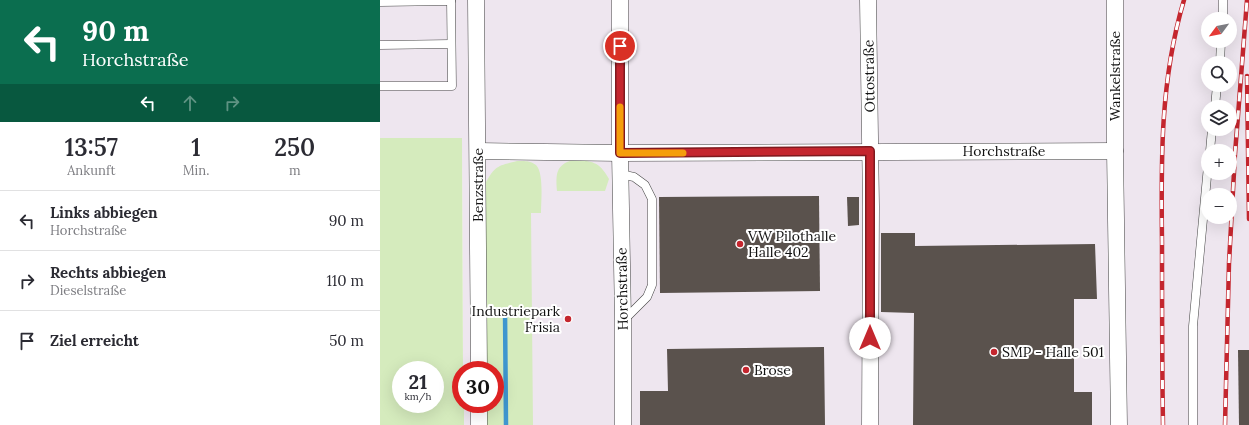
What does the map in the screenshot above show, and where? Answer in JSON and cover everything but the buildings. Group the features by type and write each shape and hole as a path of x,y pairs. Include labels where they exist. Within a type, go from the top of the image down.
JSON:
{"street":[{"name":"Benzstraße","path":"476,0 479,361"},
{"path":"620,0 620,153"},
{"name":"Ottostraße","path":"868,0 870,151 870,425"},
{"name":"Wankelstraße","path":"1115,0 1115,151"},
{"name":"Horchstraße","path":"478,151 620,153 1115,151"},
{"path":"1115,151 1119,425"},
{"name":"Horchstraße","path":"620,153 623,425"},
{"path":"479,413 479,425"}],"lane":[{"path":"1223,0 1223,12"},
{"path":"380,2 451,1 452,86 380,86"},
{"path":"380,44 451,44"},
{"path":"620,174 634,178 645,185 652,199 652,284 647,297 623,320"},
{"path":"1193,425 1194,326 1207,180"}],"shaded area":[{"name":"Industriepark Frisia","path":"380,0 1249,0 1249,425 464,425 464,413 504,413 504,361 463,361 462,138 380,138"}],"green space":[{"path":"380,138 462,138 463,361 452,361 452,413 464,413 464,425 380,425"},
{"path":"573,160 590,162 598,165 609,179 605,191 557,191 558,171 567,162"},
{"path":"517,161 534,163 539,169 541,181 541,213 531,213 533,425 485,425 484,413 504,413 504,361 484,361 485,184 494,170 505,164"}],"waterway":[{"path":"505,310 506,425"}],"railway":[{"path":"1163,425 1162,151 1166,90 1170,60 1184,0"},
{"path":"1225,425 1229,263 1235,154 1247,0"},
{"path":"1247,76 1249,219"}],"slow traffic":[{"path":"620,107 620,153 683,153"}],"place":[{"name":"VW Pilothalle Halle 402","path":"740,244"},
{"name":"Industriepark Frisia","path":"568,319"},
{"name":"SMP - Halle 501","path":"994,352"},
{"name":"Brose","path":"746,370"}],"route":[{"path":"620,46 620,153 870,151 870,338"}]}
